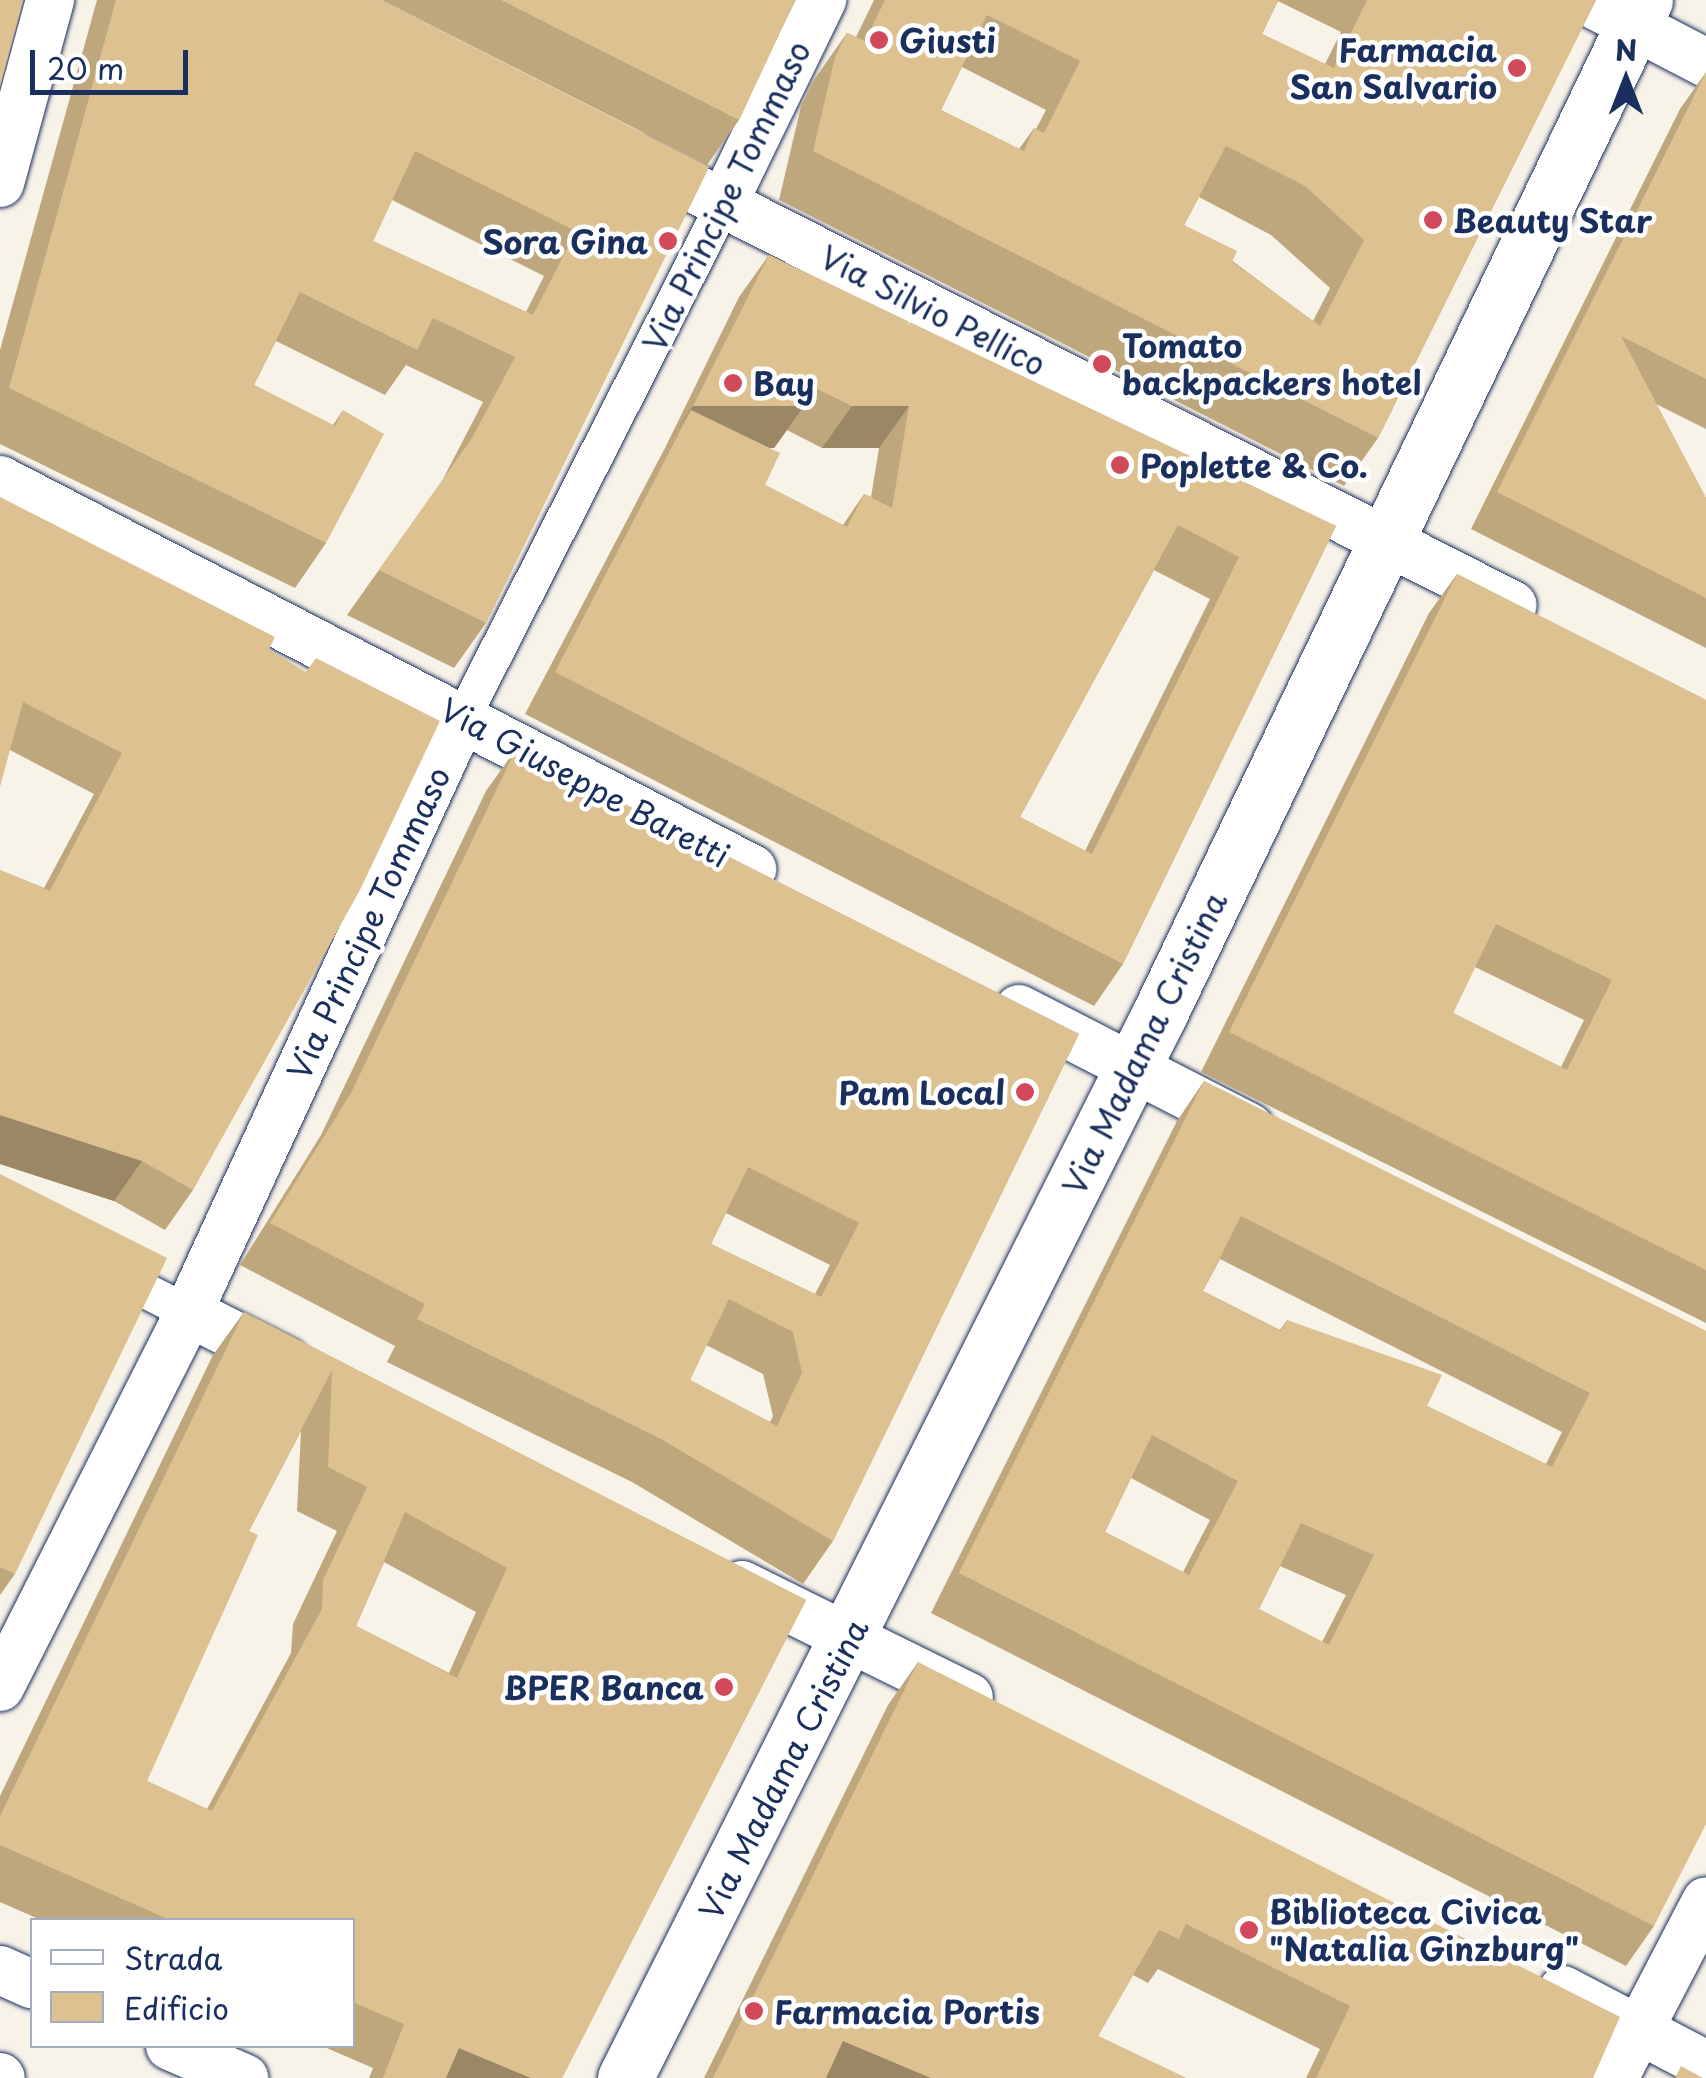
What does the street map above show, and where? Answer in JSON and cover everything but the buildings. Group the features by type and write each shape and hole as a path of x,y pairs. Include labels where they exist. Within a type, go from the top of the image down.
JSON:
{"street":[{"path":"0,183 50,0"},
{"name":"Via Principe Tommaso","path":"0,1687 188,1312 462,718 822,0"},
{"path":"1621,8 1706,62"},
{"name":"Via Madama Cristina","path":"625,2078 850,1638 1388,542 1621,8"},
{"name":"Via Silvio Pellico","path":"600,141 1552,625"},
{"name":"Via Giuseppe Baretti","path":"0,480 789,888"},
{"path":"982,990 1289,1146"},
{"path":"83,1258 338,1386"},
{"path":"707,1568 1007,1716"},
{"path":"1614,2078 1706,1901"},
{"path":"0,1970 30,1983"},
{"path":"1524,1971 1706,2065"},
{"path":"175,2048 244,2078"}],"place":[{"name":"Giusti","path":"879,40"},
{"name":"Farmacia San Salvario","path":"1517,68"},
{"name":"Beauty Star","path":"1433,220"},
{"name":"Sora Gina","path":"668,241"},
{"name":"Tomato backpackers hotel","path":"1102,364"},
{"name":"Bay","path":"733,383"},
{"name":"Poplette & Co.","path":"1120,465"},
{"name":"Pam Local","path":"1025,1092"},
{"name":"BPER Banca","path":"724,1687"},
{"name":"Biblioteca Civica \"Natalia Ginzburg\"","path":"1249,1930"},
{"name":"Farmacia Portis","path":"754,2011"}]}
